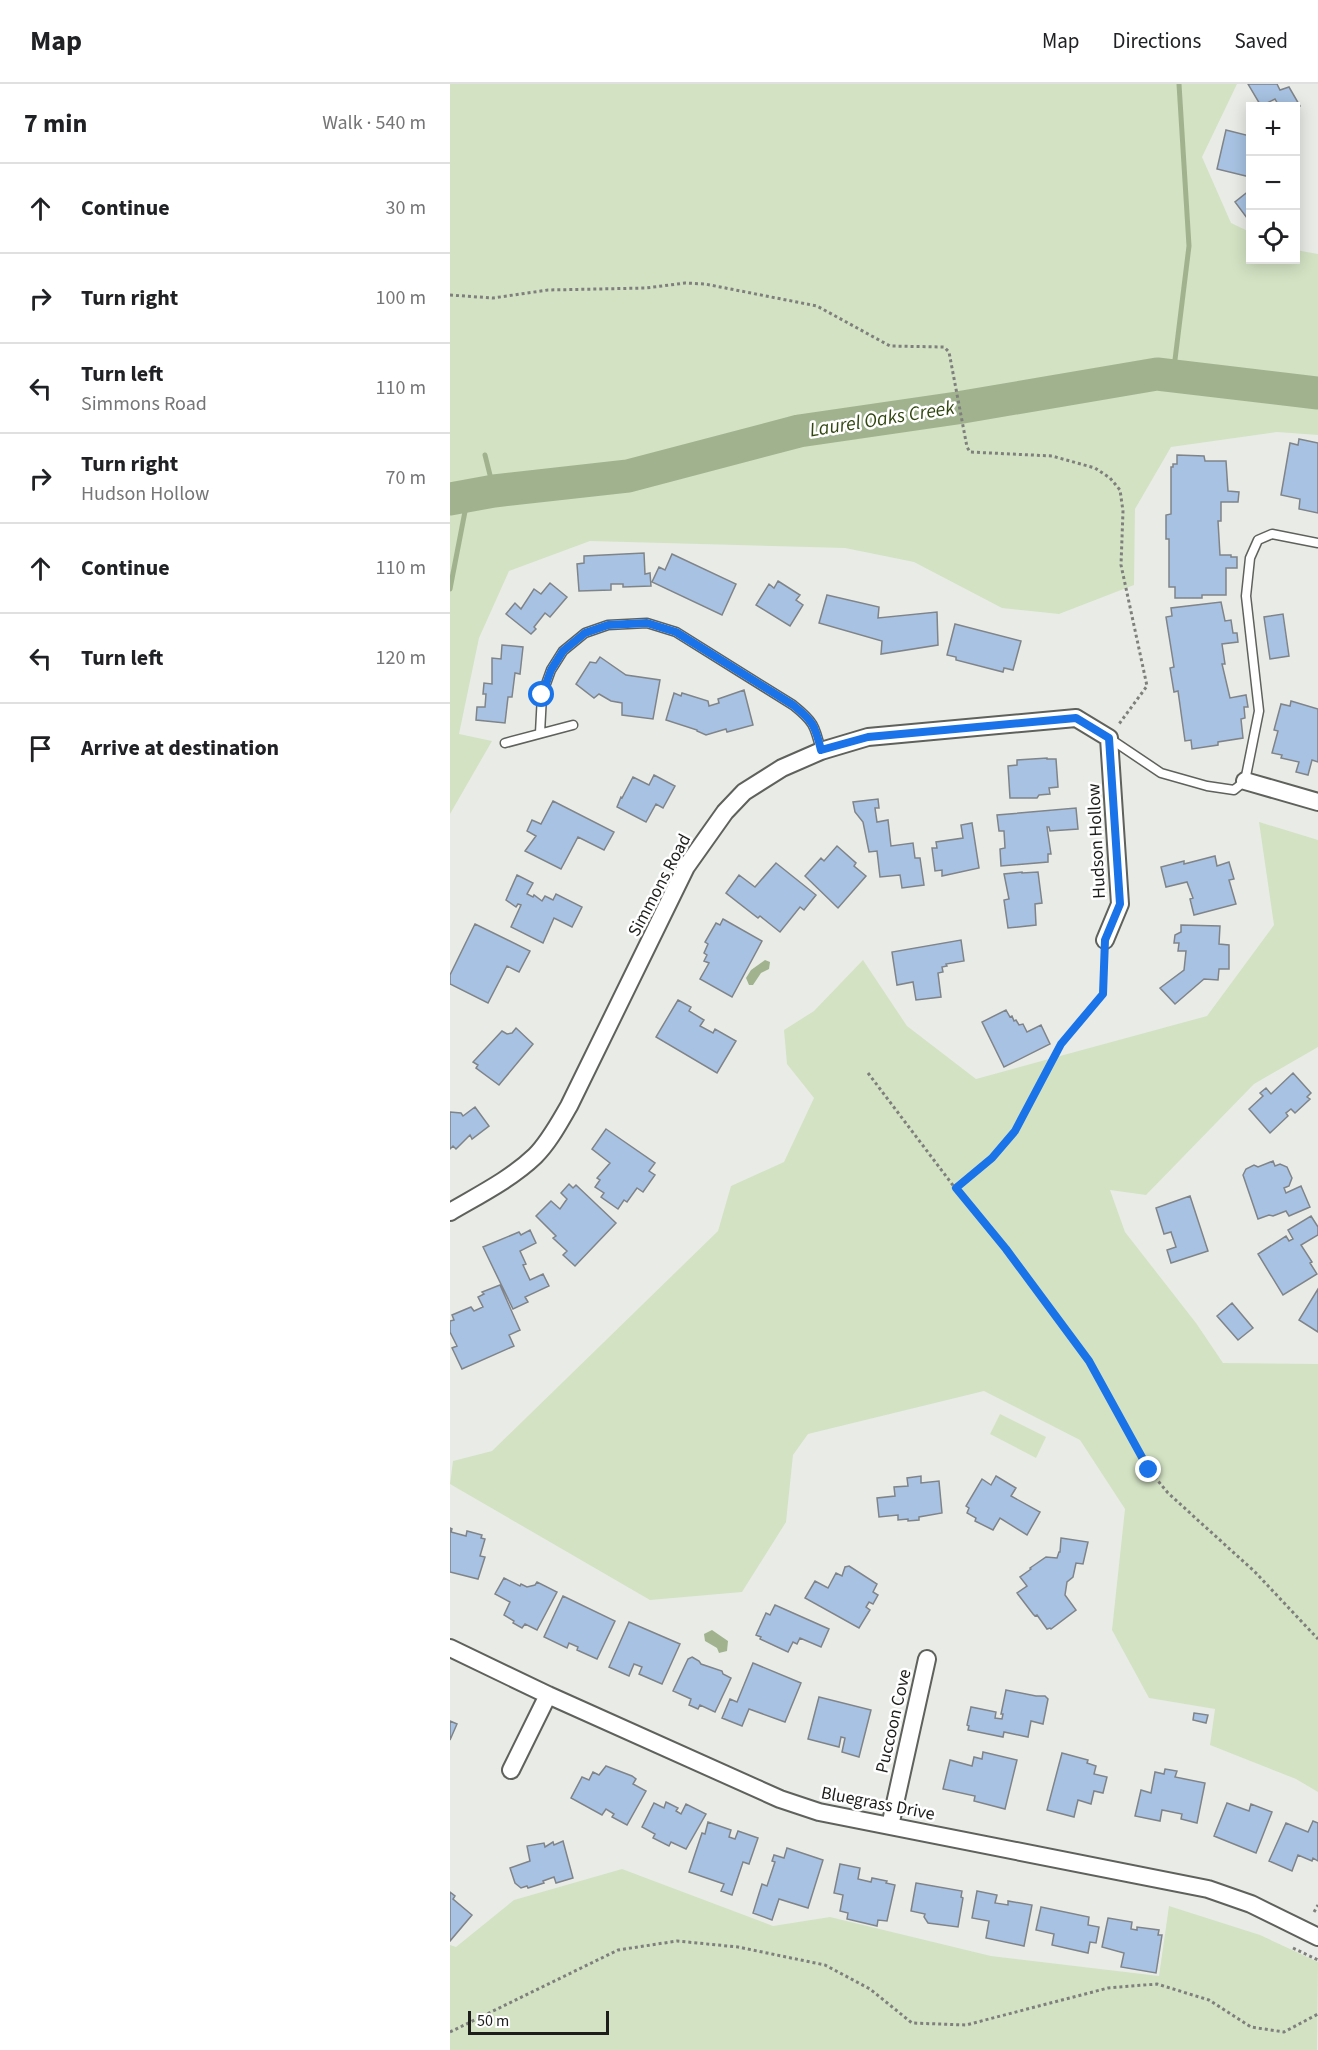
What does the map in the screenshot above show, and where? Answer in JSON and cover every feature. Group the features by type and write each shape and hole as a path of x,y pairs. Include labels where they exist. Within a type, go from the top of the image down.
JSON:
{"street":[{"name":"Simmons Road","path":"450,1212 510,1176 535,1156 550,1138 570,1106 686,867 725,812 744,792 782,768 821,750 868,737 1076,718 1109,738"},
{"name":"Hudson Hollow","path":"1105,940 1120,904 1109,738"},
{"path":"1245,781 1318,802"},
{"name":"Bluegrass Drive","path":"450,1648 548,1695 780,1799 819,1812 1208,1889 1251,1904 1318,1937"},
{"name":"Puccoon Cove","path":"890,1826 927,1659"},
{"path":"511,1770 548,1695"}],"lane":[{"path":"1109,738 1161,773 1208,786 1234,790 1245,781 1259,711 1246,596 1250,558 1258,540 1272,534 1318,543"},
{"path":"540,734 542,695 551,670 563,651 585,633 608,625 647,623 676,632 793,705 810,718 821,750"},
{"path":"505,743 573,725"}],"path":[{"path":"450,295 493,298 548,290 705,284 817,306 890,346 944,347 949,352 966,447 970,452 1052,456 1095,468 1110,478 1120,490 1123,511 1121,565 1147,686 1109,738"},
{"path":"956,1188 992,1158 1015,1131 1061,1044 1103,994 1105,940"},
{"path":"868,1073 1006,1249 1089,1361 1149,1470 1168,1493 1255,1572 1318,1639"},
{"path":"1314,1912 1318,1905"},
{"path":"450,2032 618,1950 677,1941 738,1947 825,1965 870,1989 912,2023 966,2025 1108,1988 1157,1984 1209,2000 1251,2027 1284,2032 1318,2014"},
{"path":"1293,1948 1318,1960"}],"shaded area":[{"path":"450,84 1237,84 1202,157 1231,223 1246,230 1246,264 1300,264 1300,251 1318,254 1318,435 1277,432 1171,447 1135,509 1134,585 1059,614 1002,608 914,562 845,548 590,541 509,571 479,638 459,734 492,741 450,814"},
{"path":"1259,822 1318,840 1318,1047 1254,1084 1146,1195 1110,1190 1125,1232 1196,1323 1223,1363 1318,1364 1318,1792 1296,1779 1210,1745 1215,1709 1149,1698 1112,1630 1125,1509 1080,1440 984,1391 808,1434 793,1455 786,1522 742,1592 650,1600 450,1484 453,1461 492,1451 718,1231 731,1186 784,1162 814,1098 787,1064 784,1030 814,1011 863,960 907,1026 976,1079 1207,1016 1274,925"},
{"path":"765,960 770,962 769,969 761,973 753,985 749,985 746,978 751,970"},
{"path":"1000,1414 1046,1437 1036,1458 990,1434"},
{"path":"712,1630 728,1641 727,1651 719,1653 717,1648 705,1641 704,1634"},
{"path":"622,1869 773,1926 830,1917 991,1956 1159,1976 1169,1906 1260,1935 1318,1962 1317,2050 450,2050 450,1945 456,1947 514,1900"}],"building":[{"path":"1248,84 1277,84 1280,90 1289,87 1298,102 1277,102 1275,99 1269,102 1259,102"},
{"path":"1226,130 1246,135 1246,176 1217,169"},
{"path":"1246,193 1246,217 1235,202"},
{"path":"1299,439 1318,443 1318,513 1299,509 1300,499 1281,495 1290,443 1298,445"},
{"path":"1177,455 1204,456 1205,461 1226,461 1228,491 1239,492 1238,502 1221,502 1221,521 1218,521 1220,555 1237,557 1237,568 1226,568 1226,595 1175,598 1175,587 1169,587 1169,539 1166,539 1166,515 1171,514 1171,467 1177,464"},
{"path":"644,553 645,574 650,573 651,586 623,587 623,584 611,584 611,590 579,591 577,564 584,563 584,556"},
{"path":"672,554 736,584 722,615 652,582 659,567 665,570"},
{"path":"778,581 800,595 796,600 803,605 790,626 756,605 769,584 774,588"},
{"path":"550,583 567,597 550,617 545,613 531,634 506,614 515,603 521,609 534,589 541,594"},
{"path":"827,595 879,607 878,618 937,612 938,645 881,654 882,641 819,623"},
{"path":"1221,602 1225,621 1231,620 1233,633 1237,633 1238,642 1222,644 1225,664 1222,664 1230,698 1246,695 1248,707 1244,707 1245,718 1241,719 1243,738 1192,749 1191,740 1185,741 1178,691 1174,692 1170,668 1174,667 1166,617 1172,616 1171,608"},
{"path":"1283,614 1289,656 1270,659 1264,617"},
{"path":"955,624 1021,641 1013,670 1004,668 1003,672 956,660 956,657 947,655"},
{"path":"502,645 523,647 520,674 515,673 512,697 508,697 505,723 476,720 477,707 485,707 484,683 492,684 492,658 501,659"},
{"path":"600,657 626,675 660,680 653,719 622,715 622,703 611,701 599,694 594,698 576,684 590,662 596,663"},
{"path":"744,690 753,725 706,735 666,720 674,693 681,696 682,693 708,701 709,706 719,703 718,699"},
{"path":"1291,701 1318,709 1318,762 1312,760 1308,775 1296,772 1299,762 1281,758 1282,755 1272,753 1278,731 1274,730 1281,704 1290,706"},
{"path":"1056,759 1058,787 1049,788 1050,794 1039,795 1037,798 1010,798 1008,766 1017,765 1017,760"},
{"path":"654,775 675,786 663,808 656,804 646,822 617,807 633,777 649,785"},
{"path":"878,799 879,808 875,808 877,822 888,820 891,846 913,843 915,858 920,858 924,885 902,888 900,875 880,877 877,851 869,852 863,822 855,812 853,802"},
{"path":"553,801 614,832 604,850 578,837 561,869 525,851 536,836 527,831 532,820 541,824"},
{"path":"1076,808 1078,829 1050,831 1047,827 1051,854 1048,854 1048,862 1001,866 1000,849 1005,848 1004,831 999,831 997,815"},
{"path":"972,823 979,868 942,876 942,870 935,871 932,848 937,848 936,842 963,838 961,825"},
{"path":"837,846 856,863 854,866 866,876 838,908 805,876 821,858 824,861"},
{"path":"1215,856 1217,866 1229,862 1234,879 1229,880 1236,904 1194,915 1190,899 1193,898 1187,882 1166,887 1161,867"},
{"path":"776,863 816,895 804,910 800,907 780,932 726,893 739,875 755,887"},
{"path":"1038,872 1042,903 1035,904 1036,925 1008,928 1004,900 1009,899 1004,874"},
{"path":"517,875 533,883 527,894 533,897 534,895 542,901 545,896 553,900 556,894 582,907 572,927 554,918 543,943 511,927 521,905 518,904 516,907 506,900"},
{"path":"723,919 762,941 732,997 700,979 709,963 704,961 707,955 704,953 708,944 705,942 716,923 720,925"},
{"path":"475,924 530,951 519,972 507,966 488,1003 450,984 450,975"},
{"path":"1181,925 1220,926 1219,944 1229,945 1229,969 1219,969 1218,980 1204,979 1175,1004 1160,988 1184,970 1186,951 1178,951 1179,943 1174,943 1175,935 1181,932"},
{"path":"961,940 964,961 946,964 947,966 942,967 943,972 938,973 941,997 916,1000 913,982 897,985 892,952"},
{"path":"678,1000 691,1007 689,1011 704,1020 700,1026 713,1033 715,1029 736,1041 717,1073 656,1037"},
{"path":"1006,1010 1014,1021 1016,1020 1019,1025 1023,1024 1027,1032 1041,1025 1050,1044 1004,1067 982,1022"},
{"path":"516,1028 533,1044 499,1085 476,1068 478,1065 473,1062 502,1031 507,1034 512,1033"},
{"path":"1293,1073 1311,1093 1307,1097 1310,1099 1295,1113 1291,1109 1286,1113 1288,1116 1270,1133 1249,1109 1263,1096 1260,1093 1266,1088 1271,1094"},
{"path":"475,1107 489,1126 472,1139 470,1135 456,1149 453,1146 450,1149 450,1112 461,1113 463,1116"},
{"path":"606,1129 655,1163 649,1171 655,1175 643,1192 637,1188 627,1202 624,1200 618,1209 601,1197 604,1193 595,1187 600,1180 597,1178 610,1163 592,1149"},
{"path":"1273,1161 1275,1166 1280,1164 1287,1167 1292,1178 1289,1186 1284,1188 1286,1193 1301,1186 1310,1207 1289,1216 1286,1211 1258,1219 1243,1175 1246,1169 1254,1165 1258,1167"},
{"path":"569,1184 573,1188 576,1185 616,1223 575,1266 563,1255 567,1251 553,1238 556,1236 536,1216 551,1201 560,1209 567,1199 561,1193"},
{"path":"1190,1196 1208,1251 1171,1263 1167,1250 1176,1247 1171,1232 1164,1234 1156,1208"},
{"path":"1311,1216 1318,1227 1318,1235 1301,1245 1317,1274 1283,1295 1258,1254 1286,1236 1289,1241 1293,1239 1288,1230"},
{"path":"530,1230 536,1243 520,1251 526,1264 523,1265 530,1280 543,1274 549,1286 525,1297 528,1302 513,1309 483,1247 519,1232 521,1235"},
{"path":"500,1285 520,1330 509,1335 514,1346 462,1369 452,1348 457,1346 450,1332 450,1321 454,1320 452,1315 471,1307 474,1311 483,1307 478,1297 484,1294 482,1292"},
{"path":"1318,1289 1318,1332 1299,1320"},
{"path":"1232,1303 1253,1328 1238,1340 1217,1316"},
{"path":"921,1476 921,1483 939,1481 942,1513 908,1521 908,1519 898,1520 898,1515 879,1517 877,1498 895,1496 894,1487 908,1486 907,1478"},
{"path":"996,1476 1016,1488 1011,1496 1040,1512 1027,1535 1000,1518 993,1530 975,1521 976,1518 967,1513 969,1508 966,1506 982,1479 991,1485"},
{"path":"450,1528 451,1532 466,1536 467,1531 482,1535 481,1538 485,1539 480,1556 485,1557 478,1579 450,1572"},
{"path":"1061,1538 1088,1542 1083,1564 1076,1563 1073,1577 1067,1582 1065,1595 1076,1610 1051,1629 1047,1629 1017,1593 1027,1586 1020,1577 1030,1568 1046,1557 1057,1558"},
{"path":"849,1566 877,1584 873,1592 878,1595 873,1604 869,1602 866,1607 870,1610 859,1628 805,1598 815,1581 828,1588 836,1573 842,1576 845,1567"},
{"path":"504,1578 527,1587 537,1582 557,1592 537,1630 525,1624 522,1628 504,1615 510,1602 495,1594"},
{"path":"563,1596 615,1621 597,1659 577,1650 578,1647 569,1643 567,1648 544,1637"},
{"path":"775,1605 829,1629 821,1647 800,1638 797,1644 793,1642 788,1652 760,1639 761,1637 756,1635 766,1613 770,1615"},
{"path":"629,1622 680,1644 662,1684 639,1674 642,1667 634,1664 629,1676 609,1667"},
{"path":"692,1657 701,1664 722,1671 731,1678 715,1712 700,1705 698,1709 689,1705 691,1699 673,1691 688,1659"},
{"path":"753,1663 801,1683 785,1722 749,1709 742,1726 722,1718 730,1699 737,1702"},
{"path":"1006,1690 1045,1696 1048,1699 1043,1724 1031,1721 1028,1737 1004,1732 1003,1737 968,1730 971,1707 996,1712 995,1718 1002,1719"},
{"path":"819,1697 871,1710 859,1757 842,1752 845,1738 841,1737 839,1747 808,1739"},
{"path":"1194,1713 1208,1715 1206,1723 1193,1720"},
{"path":"450,1721 457,1724 450,1740"},
{"path":"983,1752 1017,1760 1005,1809 974,1801 975,1796 943,1789 950,1760 972,1766 974,1757 982,1759"},
{"path":"1062,1753 1088,1760 1087,1763 1096,1766 1094,1774 1107,1777 1103,1793 1094,1791 1091,1804 1078,1800 1074,1817 1047,1810"},
{"path":"606,1766 632,1776 636,1779 633,1784 646,1791 627,1825 612,1817 614,1814 606,1809 602,1815 571,1798 582,1777 589,1780 593,1772 599,1775"},
{"path":"1165,1769 1177,1771 1175,1777 1205,1783 1197,1823 1181,1819 1182,1814 1162,1810 1160,1821 1135,1816 1141,1790 1151,1793 1155,1772 1164,1774"},
{"path":"666,1802 678,1808 676,1811 681,1814 686,1804 706,1814 686,1849 671,1842 669,1846 653,1838 655,1834 642,1827 654,1803 664,1808"},
{"path":"1227,1803 1249,1811 1251,1804 1272,1812 1256,1853 1214,1836"},
{"path":"1313,1821 1318,1823 1318,1861 1298,1855 1292,1871 1269,1861 1286,1823 1308,1832"},
{"path":"708,1822 731,1830 729,1837 735,1839 738,1831 758,1838 749,1864 743,1862 732,1895 721,1891 724,1884 689,1872"},
{"path":"563,1841 573,1878 556,1883 554,1877 528,1888 527,1886 521,1888 515,1883 510,1868 530,1861 527,1846 544,1843 545,1847 553,1842 554,1845"},
{"path":"787,1848 823,1860 808,1908 779,1899 772,1920 753,1913 762,1884 767,1886 775,1862 772,1861 774,1855 784,1858"},
{"path":"840,1864 860,1868 858,1879 871,1882 872,1878 895,1885 887,1921 878,1920 877,1926 847,1919 848,1913 840,1911 843,1895 834,1893"},
{"path":"916,1883 962,1891 958,1927 928,1923 924,1917 925,1914 911,1911"},
{"path":"977,1891 997,1895 995,1903 1008,1905 1008,1901 1032,1905 1024,1946 986,1938 989,1921 972,1918"},
{"path":"450,1892 455,1896 453,1899 472,1915 450,1941"},
{"path":"1041,1907 1089,1917 1088,1925 1099,1927 1096,1943 1090,1942 1088,1953 1052,1945 1054,1934 1036,1930"},
{"path":"1108,1918 1132,1922 1131,1929 1137,1930 1137,1927 1159,1930 1158,1935 1162,1935 1156,1973 1121,1967 1124,1953 1102,1947"}],"waterway":[{"path":"1173,376 1189,246 1179,84"},
{"name":"Laurel Oaks Creek","path":"450,499 494,491 628,476 799,431 957,408 1157,374 1318,393"},
{"path":"485,455 494,491"},
{"path":"450,589 468,496"}],"route":[{"path":"542,695 551,670 563,651 585,633 608,625 647,623 676,632 793,705 810,718 821,750 868,737 1076,718 1109,738 1120,904 1105,940 1103,994 1061,1044 1015,1131 992,1158 956,1188 1006,1249 1089,1361 1149,1470"}]}
